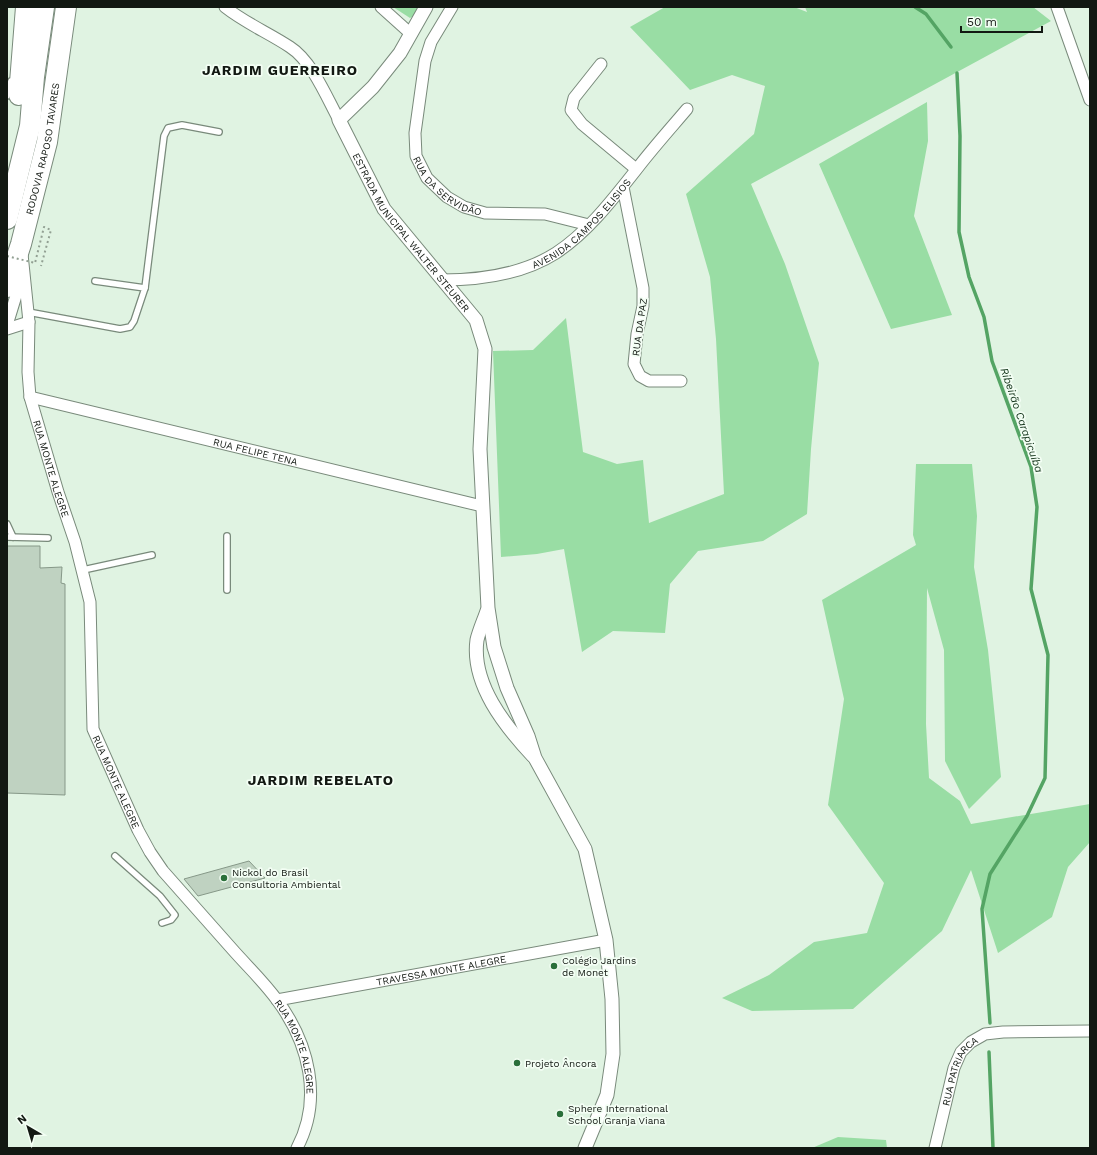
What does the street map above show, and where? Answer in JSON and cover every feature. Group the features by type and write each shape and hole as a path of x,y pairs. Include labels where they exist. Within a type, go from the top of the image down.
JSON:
{"highway":[{"path":"16,181 17,119 26,7"},
{"name":"RODOVIA RAPOSO TAVARES","path":"7,219 30,126 34,77 44,7"},
{"name":"RODOVIA RAPOSO TAVARES","path":"7,287 14,250 47,142 66,7"}],"street":[{"path":"225,7 237,16 291,48 315,77 339,120 373,87 400,53 426,7"},
{"path":"381,7 411,34"},
{"name":"RUA DA SERVIDÃO","path":"452,7 431,42 424,69 415,133 416,156 427,178 447,197 464,207 485,213 545,214 590,224"},
{"path":"1057,7 1090,100"},
{"path":"601,64 574,98 572,110 582,124 636,169"},
{"name":"AVENIDA CAMPOS ELISIOS","path":"442,280 465,280 496,276 532,265 556,253 590,224 623,187 636,169 687,109"},
{"name":"ESTRADA MUNICIPAL WALTER STEURER","path":"339,120 384,210 476,320 485,349 480,449 488,608 494,647 507,688 528,736 535,758"},
{"name":"RUA DA PAZ","path":"623,187 643,288 643,306 637,334 634,364 640,376 649,381 681,380"},
{"name":"RUA MONTE ALEGRE","path":"14,250 24,269 29,317 28,372 30,397 83,570 90,602 94,729 138,830 150,852 163,870 277,1000 293,1025 309,1066 311,1103 304,1136 297,1148"},
{"path":"7,325 24,269"},
{"path":"7,329 29,317"},
{"name":"RUA FELIPE TENA","path":"30,397 482,506"},
{"name":"ESTRADA MUNICIPAL WALTER STEURER","path":"488,608 478,640 478,659 487,694 500,717 535,758 585,849 606,940 612,999 613,1054 607,1095 585,1148"},
{"name":"TRAVESSA MONTE ALEGRE","path":"277,1000 606,940"},
{"name":"RUA PATRIARCA","path":"935,1148 954,1068 961,1052 971,1042 985,1034 1003,1032 1090,1031"}],"lane":[{"path":"15,60 24,28"},
{"path":"7,96 13,73"},
{"path":"29,317 120,329 130,327 134,321 145,288 164,136 168,128 182,125 218,132"},
{"path":"95,281 145,288"},
{"path":"7,524 10,537 48,538"},
{"path":"227,536 227,590"},
{"path":"83,570 152,556"},
{"path":"115,856 160,896 175,915 171,920 162,923"}],"path":[{"path":"14,250 35,263 44,228 51,230 41,266"}],"green space":[{"path":"393,7 421,7 415,15 410,18"},
{"path":"665,7 794,7 807,12 805,7 1033,7 1051,21 751,184 785,264 819,363 807,514 763,541 698,551 670,584 665,633 613,631 582,652 564,549 537,554 501,557 493,351 533,350 566,318 583,452 617,464 643,460 649,523 724,494 716,339 710,277 686,194 754,134 765,86 732,75 690,90 630,27"},
{"path":"927,102 928,141 914,216 952,315 891,329 819,164"},
{"path":"916,464 972,464 977,516 974,567 988,650 1001,777 969,809 945,761 944,650 927,588 926,724 929,778 960,801 971,824 1090,804 1090,842 1068,867 1052,917 998,953 971,870 942,931 853,1009 752,1011 722,998 769,975 814,942 867,933 884,883 828,805 844,699 822,600 916,545 913,535"},
{"path":"838,1137 886,1140 887,1148 812,1148"}],"building":[{"path":"7,546 40,546 40,568 62,567 61,583 65,584 65,795 7,793"},
{"name":"Nickol do Brasil Consultoria Ambiental","path":"249,861 265,878 198,896 184,879"}],"waterway":[{"name":"Ribeirão Carapicuíba","path":"915,7 926,14 951,47"},
{"name":"Ribeirão Carapicuíba","path":"957,73 960,136 959,232 969,277 984,317 992,361 1031,467 1037,507 1031,589 1048,655 1045,778 1027,816 990,874 982,909 990,1023"},
{"name":"Ribeirão Carapicuíba","path":"989,1052 993,1148"}],"place":[{"name":"Nickol do Brasil Consultoria Ambiental","path":"224,878"},
{"name":"Colégio Jardins de Monet","path":"554,966"},
{"name":"Projeto Âncora","path":"517,1063"},
{"name":"Sphere International School Granja Viana","path":"560,1114"}],"district":[{"name":"JARDIM GUERREIRO","path":"280,70"},
{"name":"JARDIM REBELATO","path":"321,780"}]}
